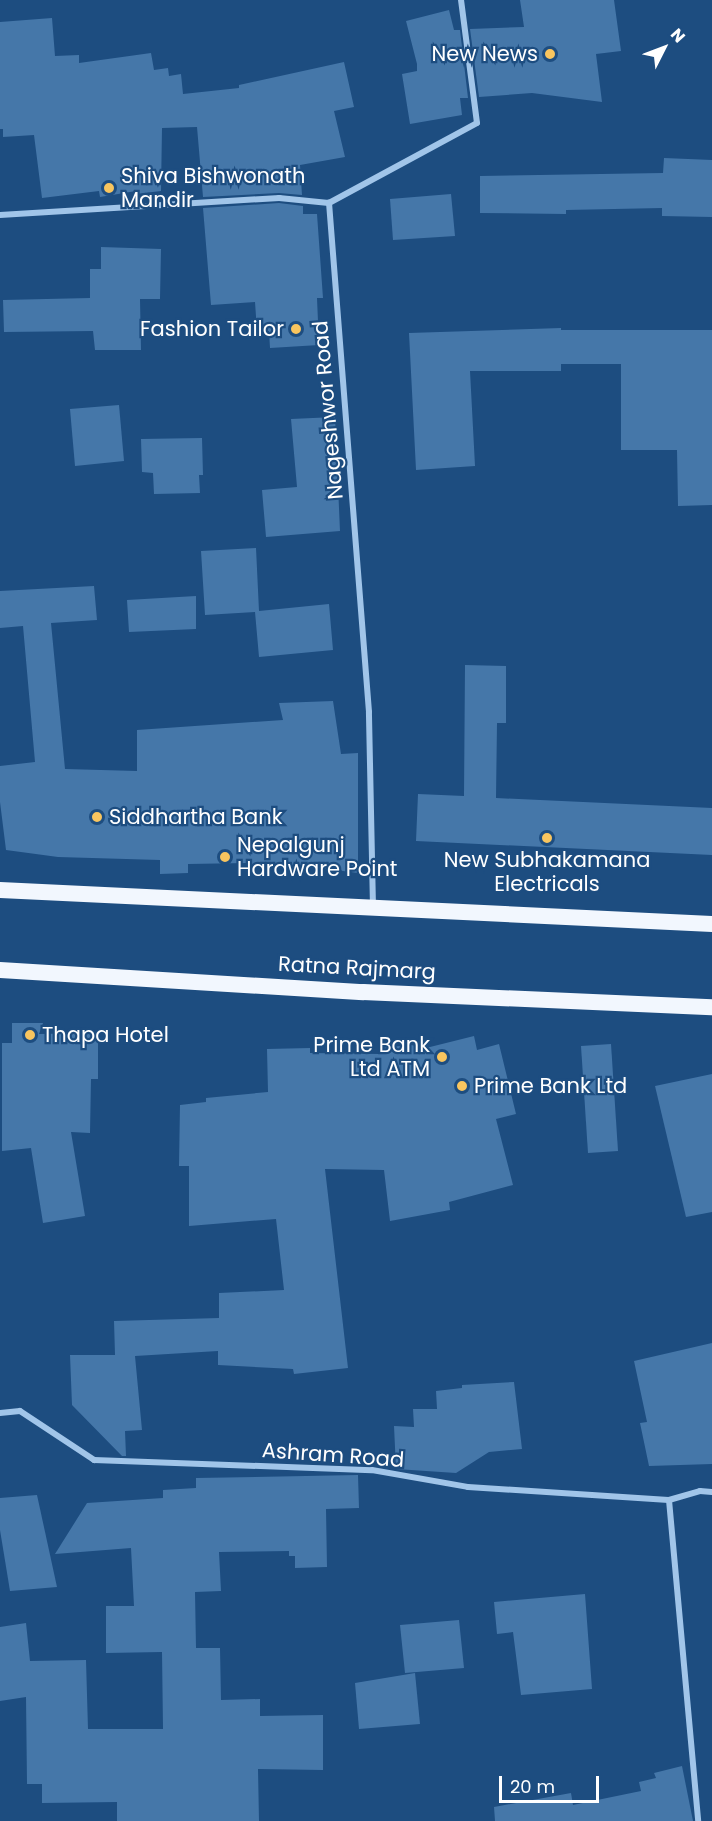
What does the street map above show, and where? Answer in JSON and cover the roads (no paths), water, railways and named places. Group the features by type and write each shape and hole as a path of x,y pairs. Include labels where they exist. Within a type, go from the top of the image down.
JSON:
{"highway":[{"path":"0,890 712,924"},
{"name":"Ratna Rajmarg","path":"0,970 351,991 712,1007"}],"street":[{"path":"0,215 279,198 329,203 477,123 461,0"},
{"name":"Nageshwor Road","path":"329,203 369,712 373,907"},
{"name":"Ashram Road","path":"0,1413 20,1411 94,1460 372,1470 468,1487 669,1500 700,1491 712,1492"},
{"path":"669,1500 698,1821"}],"place":[{"name":"New News","path":"550,54"},
{"name":"Shiva Bishwonath Mandir","path":"109,188"},
{"name":"Fashion Tailor","path":"296,329"},
{"name":"Siddhartha Bank","path":"97,817"},
{"name":"New Subhakamana Electricals","path":"547,838"},
{"name":"Nepalgunj Hardware Point","path":"225,857"},
{"name":"Thapa Hotel","path":"30,1035"},
{"name":"Prime Bank Ltd ATM","path":"442,1057"},
{"name":"Prime Bank Ltd","path":"462,1086"}]}
